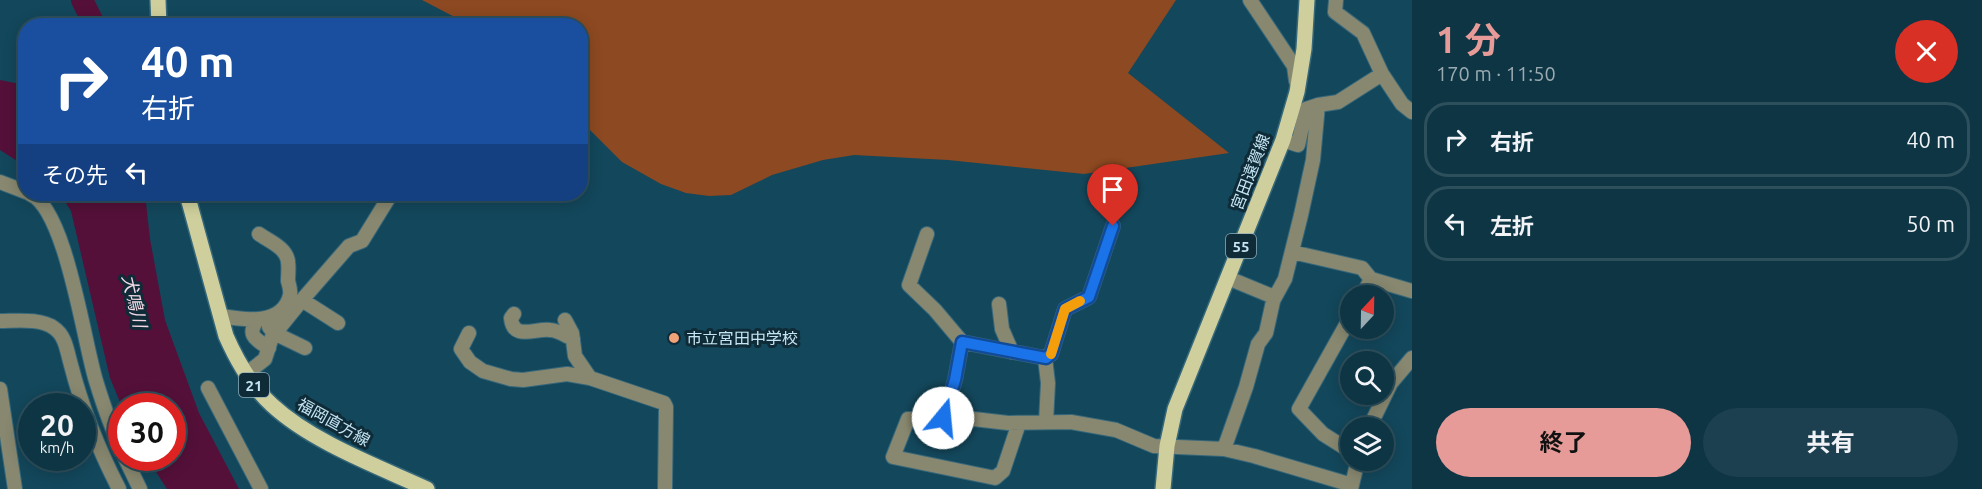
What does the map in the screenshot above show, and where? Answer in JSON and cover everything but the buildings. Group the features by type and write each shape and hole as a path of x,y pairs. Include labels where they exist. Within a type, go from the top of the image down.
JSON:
{"main road":[{"path":"158,0 159,18"},
{"name":"宮田遠賀線","path":"1163,489 1167,446 1175,409 1283,140 1297,92 1304,49 1307,0"},
{"name":"福岡直方線","path":"188,201 226,336 246,374 271,404 291,421 322,439 427,489"}],"street":[{"path":"1250,0 1294,66 1297,92"},
{"path":"1336,0 1335,12 1364,33 1382,74 1402,104 1412,112"},
{"path":"1283,140 1298,145 1306,109 1338,102 1382,74"},
{"path":"1224,448 1258,345 1266,333 1274,300 1285,279 1313,160 1318,105"},
{"path":"0,182 18,189"},
{"path":"39,201 44,205 52,220 74,283 96,380 108,412"},
{"path":"246,374 265,359 274,333 302,300 349,246 362,240 387,201"},
{"path":"927,234 909,285 935,310 962,342 1046,358 1051,354 1065,309 1089,297 1113,226"},
{"path":"259,234 281,248 287,255 291,293 282,309 276,314 257,321 252,328 254,338 269,348"},
{"path":"1292,252 1362,268 1371,279 1412,291"},
{"path":"1228,278 1274,297 1274,300"},
{"path":"1368,285 1371,279"},
{"path":"302,300 338,323"},
{"path":"999,304 1002,329 1011,352"},
{"path":"514,314 511,318 511,325 522,333 551,330 573,339"},
{"path":"221,316 257,321 274,333 305,348"},
{"path":"565,320 572,333 575,356 590,378"},
{"path":"0,321 44,323 61,335 66,344 79,396 119,489"},
{"path":"469,333 461,349 470,363 483,371 523,380 567,374 590,378 664,403 666,407 665,489"},
{"path":"1340,336 1299,409 1323,435 1340,445"},
{"path":"943,418 955,380 962,342"},
{"path":"1046,358 1048,383 1046,422"},
{"path":"1374,417 1391,383 1412,358"},
{"path":"208,388 261,489"},
{"path":"0,389 15,489"},
{"path":"1019,423 1003,471 994,478 893,457 908,419 943,418 1019,423 1071,422 1116,430 1154,446 1224,448 1351,487 1355,471"},
{"path":"131,471 140,489"}],"shaded area":[{"path":"422,0 1176,0 1128,73 1229,153 1084,174 948,160 854,155 823,160 772,175 731,195 709,196 686,193 661,184 622,162 588,128 588,18 457,18"}],"water":[{"path":"0,80 18,84 18,162 0,150"},
{"name":"犬鳴川","path":"65,201 146,201 150,239 165,320 199,413 239,489 167,489 155,471 186,471 186,393 116,393 110,378 71,211"}],"waterway":[{"path":"82,0 91,18"}],"slow traffic":[{"path":"1051,354 1065,309 1080,301"}],"place":[{"name":"市立宮田中学校","path":"674,338"}],"route":[{"path":"943,418 955,380 962,342 1046,358 1051,354 1065,309 1089,297 1113,226"}]}
